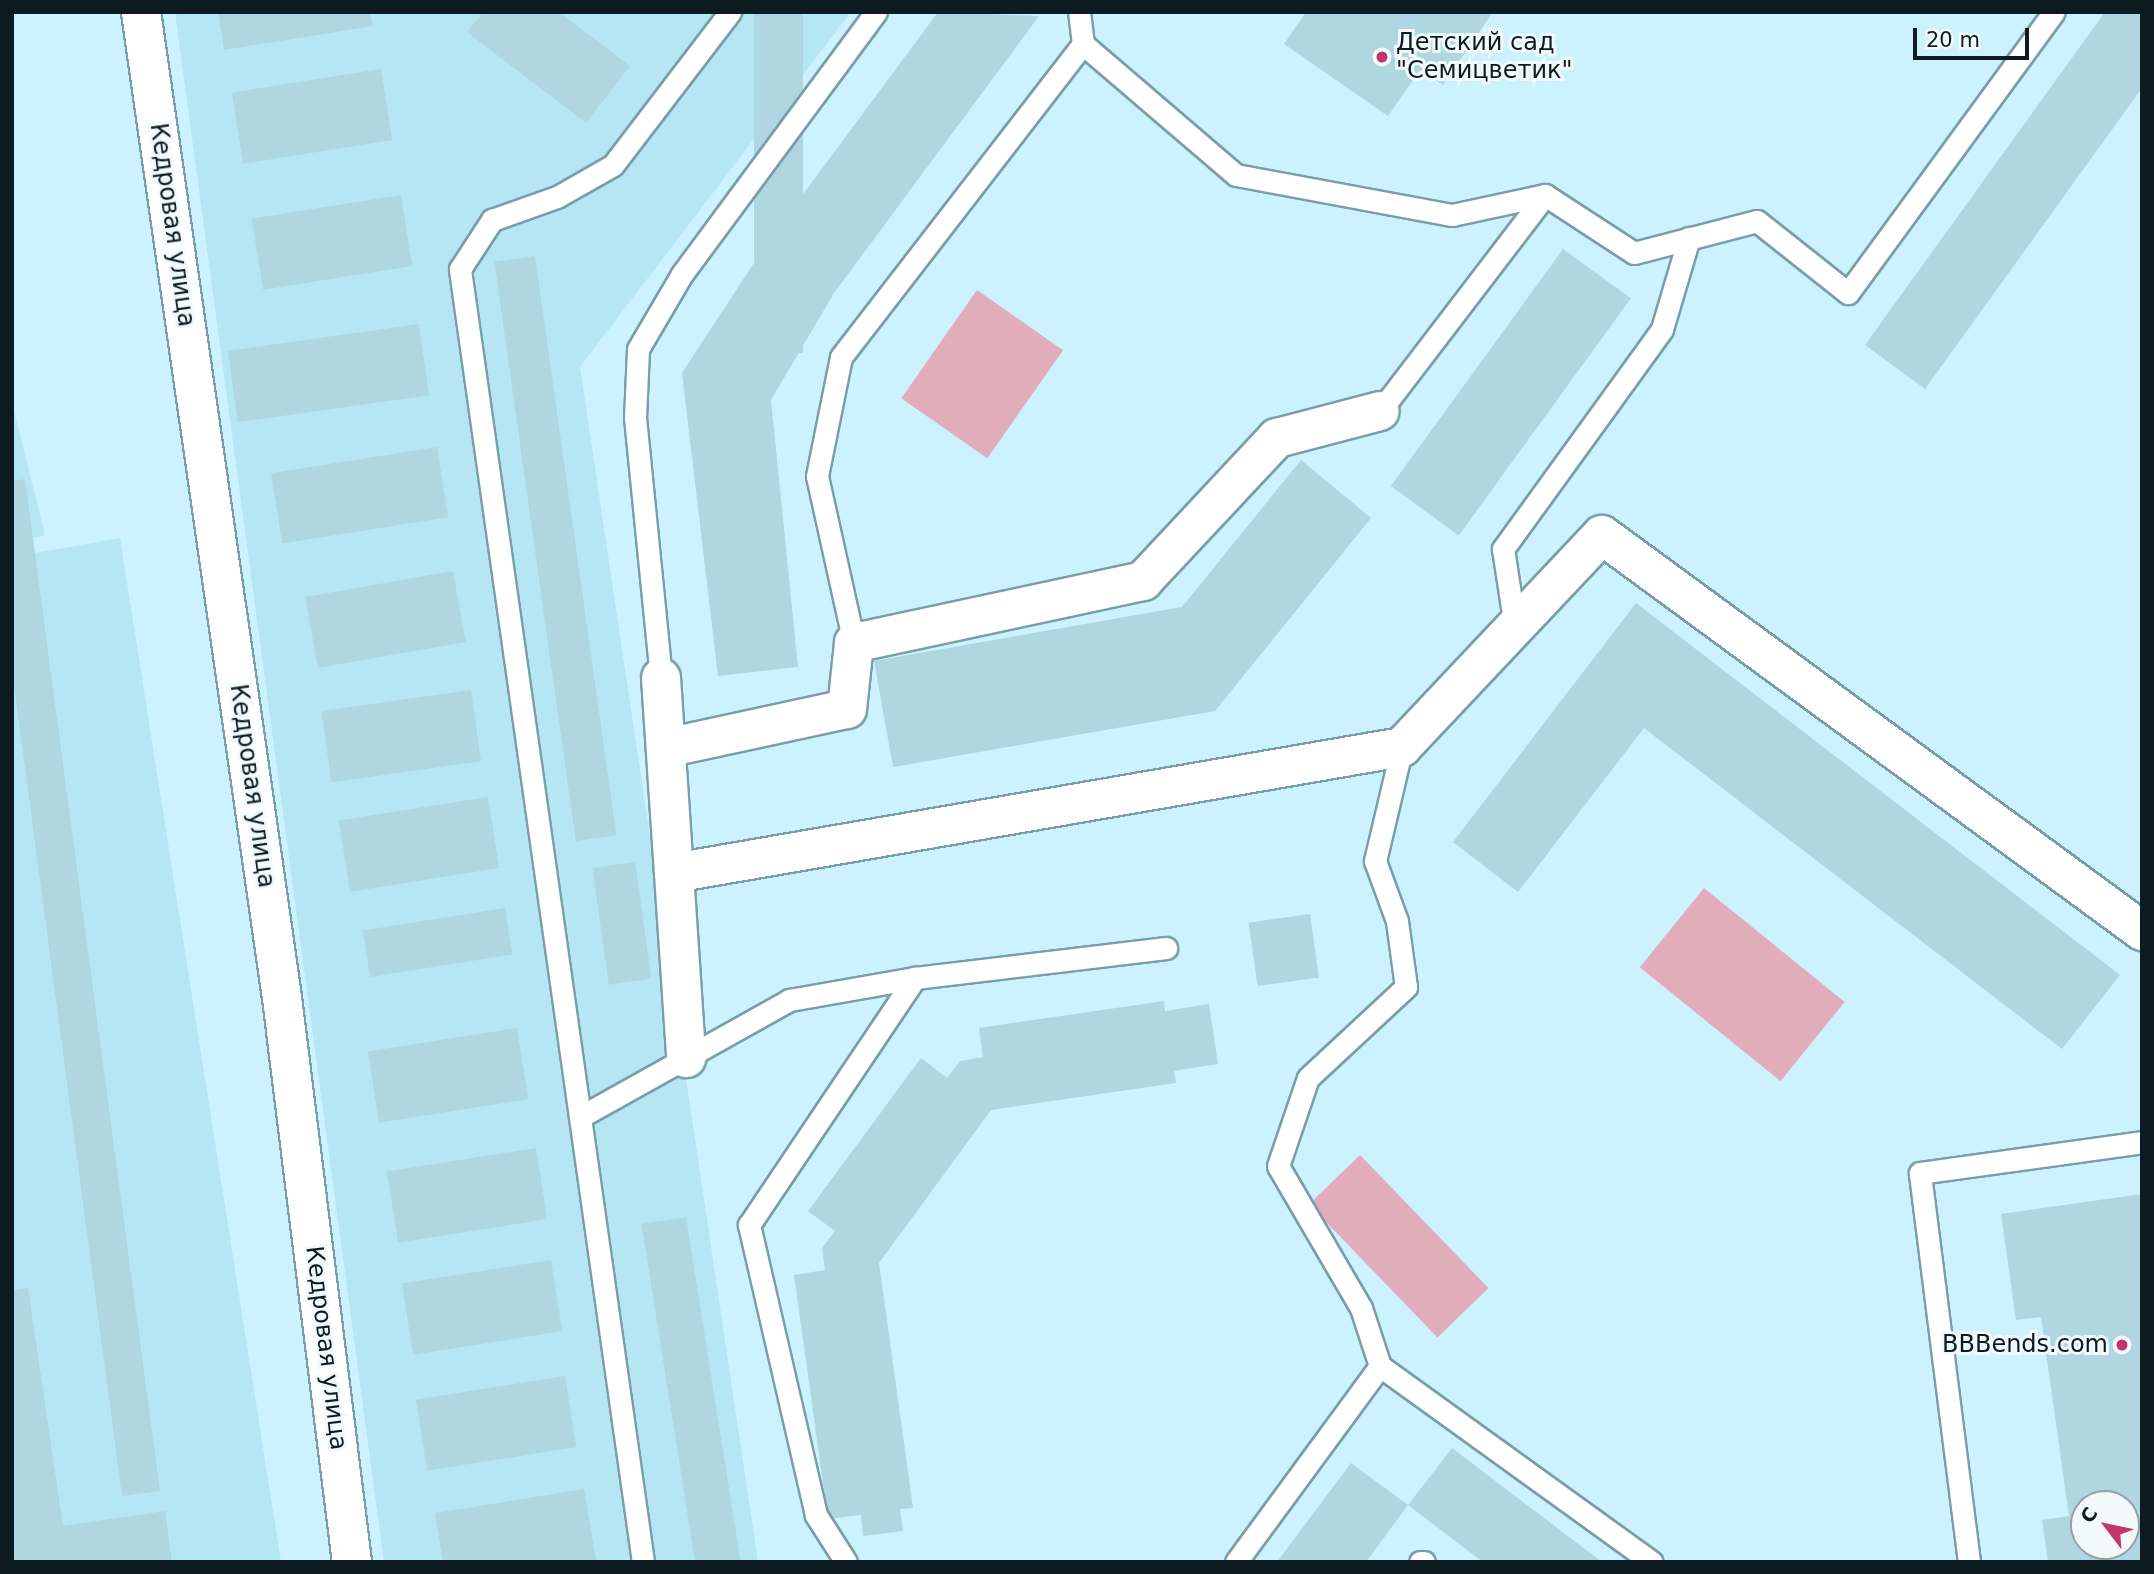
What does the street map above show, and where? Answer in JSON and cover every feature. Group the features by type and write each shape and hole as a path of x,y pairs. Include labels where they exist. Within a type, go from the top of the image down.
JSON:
{"street":[{"name":"Кедровая улица","path":"141,12 282,998 352,1562"},
{"path":"666,748 847,709 854,643 1143,581 1277,439 1380,411"},
{"path":"674,873 1402,747 1602,535 2142,931"},
{"path":"661,678 686,1058"}],"lane":[{"path":"643,1562 460,269 492,220 557,197 612,165 730,12"},
{"path":"661,678 635,418 638,349 681,274 876,12"},
{"path":"1079,12 1083,44 1236,175 1452,215 1545,195 1634,253 1757,221 1848,293 2054,12"},
{"path":"854,643 817,476 841,358 1083,44"},
{"path":"1380,411 1545,195"},
{"path":"1516,627 1503,549 1662,329 1689,238"},
{"path":"1402,747 1375,862 1397,921 1406,987 1308,1078 1278,1166 1361,1308 1380,1366 1652,1562"},
{"path":"580,1117 789,1000 915,978 1166,948"},
{"path":"846,1562 816,1515 749,1225 915,978"},
{"path":"1969,1562 1920,1173 2142,1142"},
{"path":"1236,1562 1380,1366"}],"shaded area":[{"path":"175,12 851,12 580,367 758,1562 384,1562"},
{"path":"977,290 1063,350 987,458 901,398"},
{"path":"12,403 45,535 12,543"},
{"path":"120,538 281,1562 12,1562 12,557"},
{"path":"1704,888 1845,1002 1780,1081 1640,967"},
{"path":"1360,1155 1489,1288 1437,1337 1309,1204"}],"building":[{"path":"218,12 370,12 373,26 224,50"},
{"path":"483,12 559,12 630,66 586,123 467,32"},
{"path":"754,12 803,12 803,353 754,353"},
{"path":"938,12 1039,16 834,293 771,400 798,667 718,676 682,373 767,243"},
{"name":"Детский сад \"Семицветик\"","path":"1306,12 1493,12 1443,85 1420,70 1388,116 1284,44"},
{"path":"2105,12 2142,12 2142,88 1925,389 1865,345"},
{"path":"381,69 392,140 243,164 232,93"},
{"path":"401,195 412,266 263,290 252,219"},
{"path":"1563,249 1631,298 1459,535 1391,486"},
{"path":"535,256 616,835 576,841 494,262"},
{"path":"419,324 429,395 238,422 228,351"},
{"path":"437,447 448,517 282,543 271,473"},
{"path":"1301,460 1371,518 1215,711 893,767 874,661 1182,607"},
{"path":"25,479 160,1491 122,1496 12,670 12,481"},
{"path":"453,571 466,642 318,668 305,597"},
{"path":"1636,603 2120,975 2062,1049 1644,728 1518,892 1453,842"},
{"path":"471,690 481,761 331,782 321,711"},
{"path":"488,797 499,868 350,892 339,821"},
{"path":"635,862 651,979 609,985 592,868"},
{"path":"505,908 512,954 370,977 363,931"},
{"path":"1310,914 1319,977 1258,986 1249,923"},
{"path":"1164,1001 1165,1011 1209,1004 1218,1064 1174,1071 1176,1083 991,1110 879,1263 913,1508 900,1509 903,1531 863,1536 861,1515 828,1519 794,1275 825,1270 822,1248 835,1231 808,1211 921,1058 947,1078 960,1061 983,1057 979,1028"},
{"path":"517,1028 528,1099 379,1123 368,1052"},
{"path":"536,1148 547,1219 398,1243 387,1172"},
{"path":"2142,1194 2142,1562 2048,1562 2042,1520 2069,1516 2041,1317 2016,1320 2001,1214"},
{"path":"686,1217 741,1562 695,1562 642,1224"},
{"path":"551,1260 562,1331 413,1355 402,1284"},
{"path":"28,1288 63,1526 165,1511 172,1562 12,1562 12,1290"},
{"path":"565,1376 576,1447 427,1471 416,1400"},
{"path":"1452,1448 1602,1562 1483,1562 1408,1505"},
{"path":"1351,1463 1408,1505 1366,1562 1277,1562"},
{"path":"584,1489 596,1560 443,1562 435,1513"}],"place":[{"name":"Детский сад \"Семицветик\"","path":"1382,57"},
{"name":"BBBends.com","path":"2122,1345"}]}
